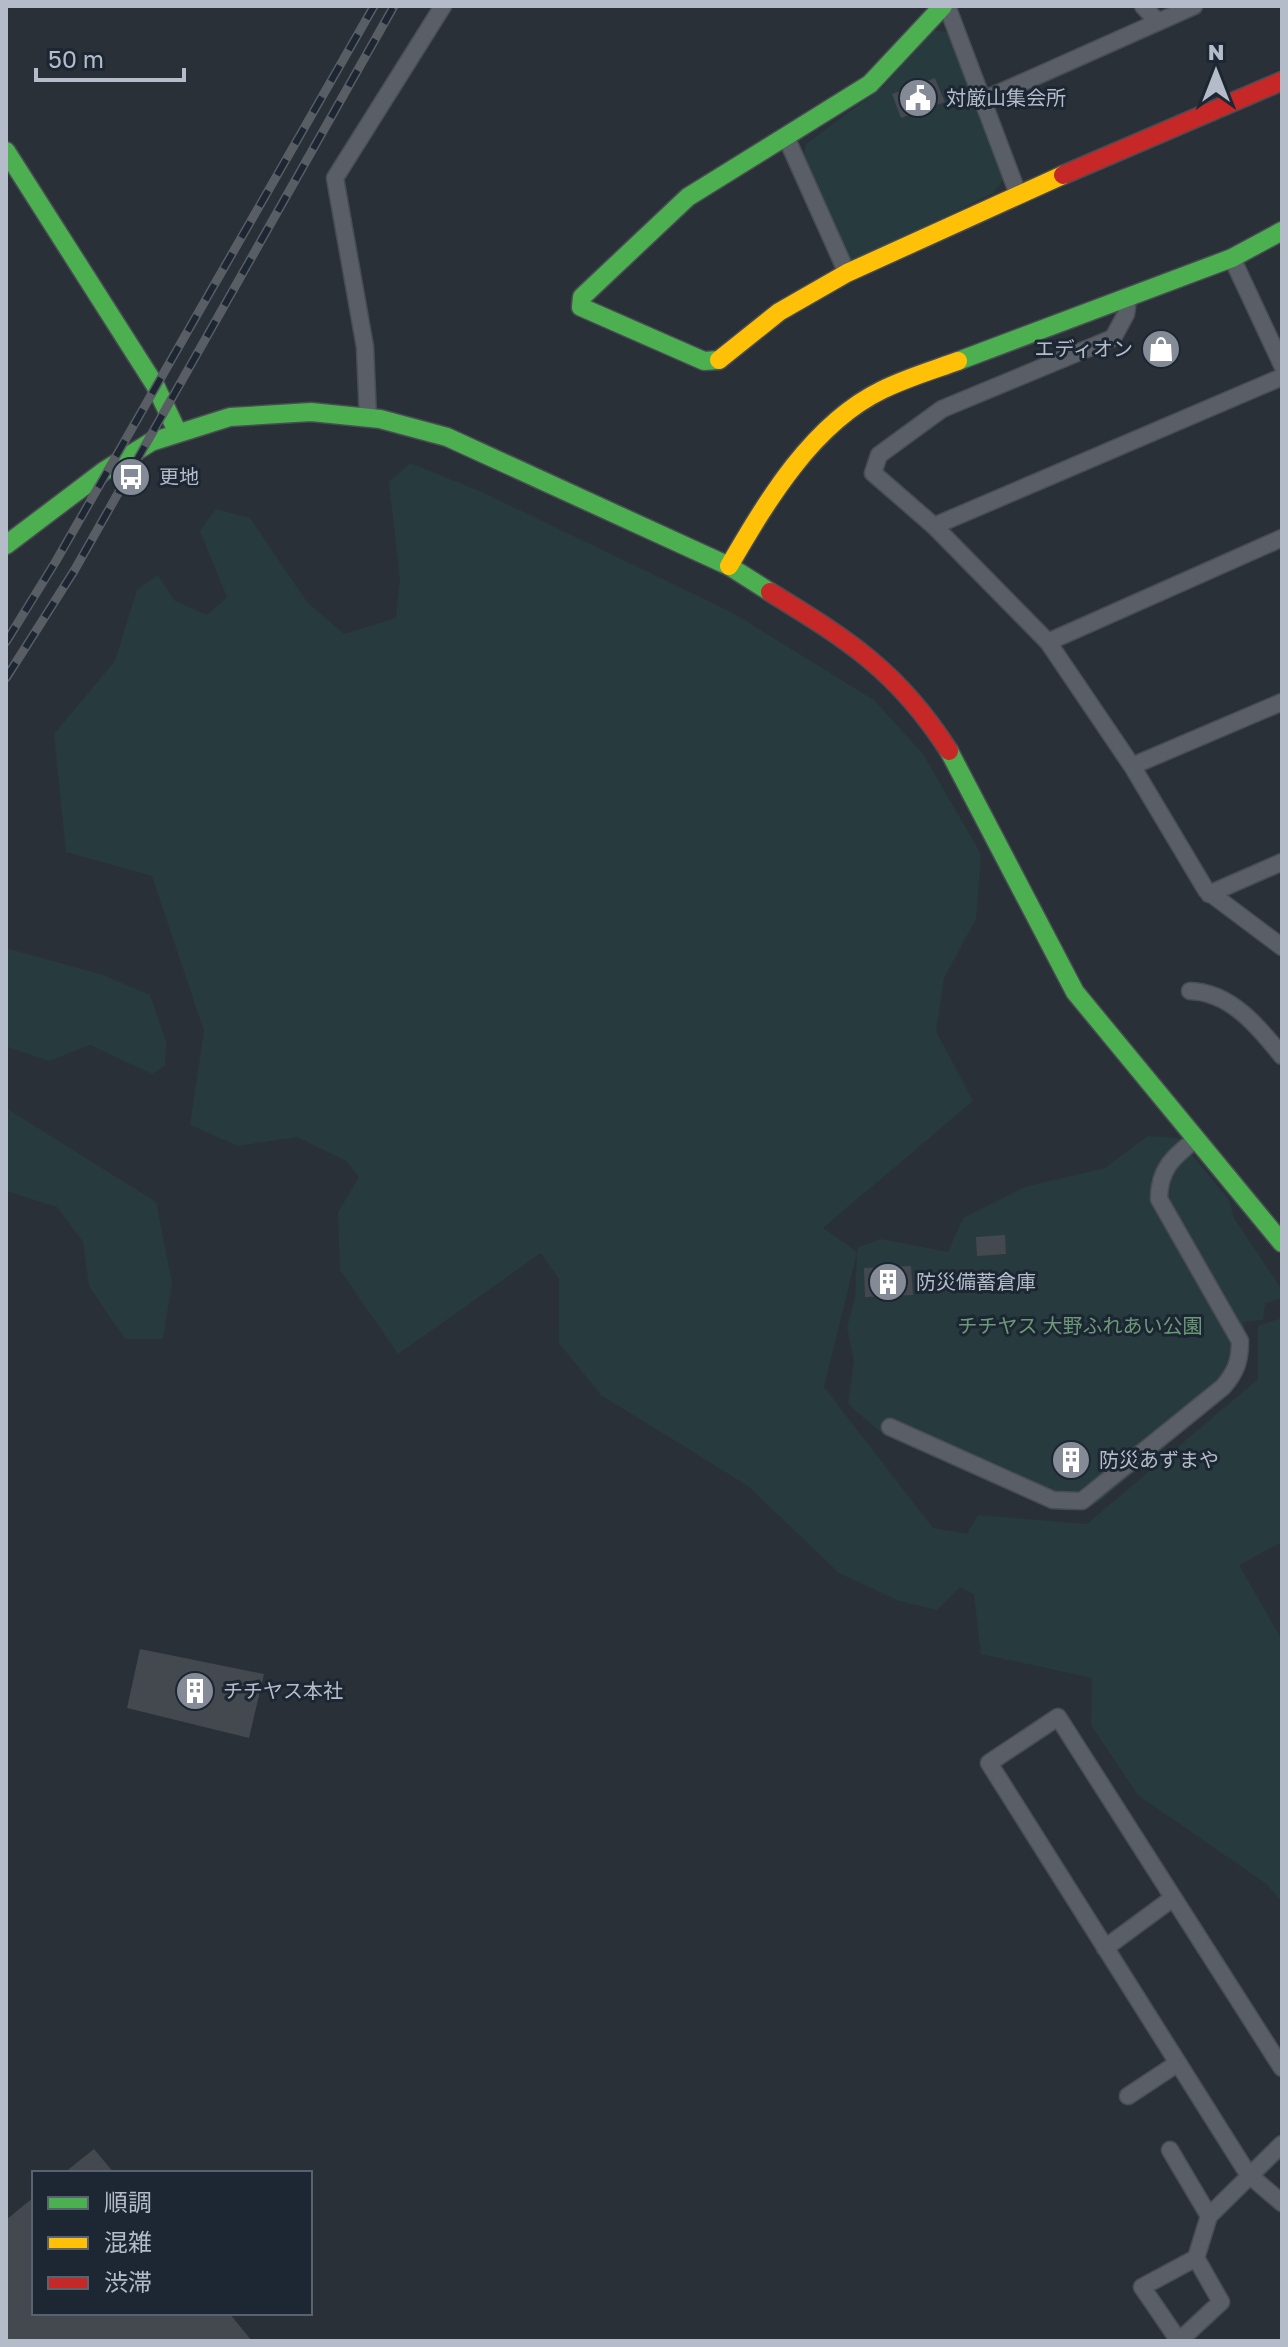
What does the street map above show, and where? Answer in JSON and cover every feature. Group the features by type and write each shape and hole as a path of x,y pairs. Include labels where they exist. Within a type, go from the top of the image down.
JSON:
{"street":[{"path":"368,418 365,347 335,178 443,6"},
{"path":"1018,194 945,6 870,84 671,210 582,297 581,307 704,361 716,362 779,312 847,273 1018,194 1282,81"},
{"path":"1143,6 1157,21"},
{"path":"983,100 1194,6"},
{"path":"786,137 847,273"},
{"path":"6,151 155,385 177,431"},
{"path":"729,566 799,456 853,408 908,379 1232,258 1282,231"},
{"path":"1232,258 1282,365"},
{"path":"1128,298 1126,314 1113,338 942,409 879,455 873,473 934,526 1048,642 1132,766 1209,894 1282,947"},
{"path":"934,526 1282,377"},
{"path":"6,545 127,455 177,431 258,414 311,412 368,418 447,437 729,566 854,644 901,687 929,720 964,775 1003,860 1075,992 1125,1048 1282,1243"},
{"path":"1048,642 1282,538"},
{"path":"1132,766 1282,702"},
{"path":"1209,894 1282,862"},
{"path":"1190,991 1210,991 1237,1008 1282,1056"},
{"path":"890,1427 1067,1503 1094,1495 1223,1387 1235,1374 1240,1358 1240,1341 1159,1199 1159,1182 1165,1166 1196,1139"},
{"path":"1282,2068 1058,1717 989,1763 1248,2174 1282,2203"},
{"path":"1105,1948 1173,1898"},
{"path":"1128,2096 1178,2063"},
{"path":"1196,2258 1221,2302 1179,2341 1142,2287 1196,2258 1209,2216 1248,2174 1282,2144"},
{"path":"1170,2150 1209,2216"}],"green space":[{"path":"933,30 948,32 1003,180 993,193 855,261 845,257 803,158 806,144 883,87"},
{"name":"チチヤス 大野ふれあい公園","path":"410,463 482,492 733,613 874,700 923,754 981,854 976,919 944,978 936,1031 973,1101 823,1228 857,1252 858,1247 881,1239 948,1252 963,1218 1025,1187 1105,1168 1148,1136 1178,1138 1229,1200 1234,1218 1282,1290 1282,1298 1265,1303 1263,1320 1243,1322 1248,1359 1242,1376 1230,1393 1093,1505 1069,1511 1050,1508 879,1431 848,1404 854,1362 847,1327 855,1298 857,1253 824,1387 933,1528 967,1534 978,1515 1087,1524 1258,1379 1258,1326 1282,1318 1282,1542 1239,1565 1282,1640 1282,1902 1265,1883 1138,1795 1091,1725 1092,1678 981,1654 974,1594 960,1587 937,1610 899,1601 839,1573 748,1486 601,1395 559,1343 559,1279 541,1253 398,1354 340,1270 338,1212 359,1177 346,1161 297,1137 238,1146 190,1125 204,1031 152,876 66,852 54,734 115,661 137,590 158,575 175,601 207,615 227,597 200,531 216,509 250,518 307,602 344,634 396,618 400,579 389,482"},
{"path":"6,948 103,975 150,995 166,1041 165,1066 152,1074 90,1045 49,1061 8,1047 6,1049"},
{"path":"6,1108 156,1202 172,1283 163,1339 125,1339 89,1286 83,1242 57,1207 6,1191"}],"building":[{"name":"対厳山集会所","path":"935,78 945,102 901,118 892,94"},
{"name":"エディオン","path":"1169,330 1180,357 1154,368 1143,342"},
{"path":"1005,1235 1006,1254 977,1256 976,1237"},
{"name":"防災備蓄倉庫","path":"911,1266 913,1295 865,1297 864,1268"},
{"name":"チチヤス本社","path":"140,1649 264,1674 249,1738 127,1708"},
{"path":"94,2149 112,2171 66,2171"},
{"path":"32,2199 32,2315 231,2315 252,2341 6,2341 6,2220"}],"railway":[{"path":"6,642 56,561 374,6"},
{"path":"6,678 74,571 394,6"}],"traffic: fast":[{"path":"719,360 704,361 581,307 582,297 688,197 870,84 943,6"},
{"path":"6,151 155,385 177,431"},
{"path":"958,361 1232,258 1282,231"},
{"path":"6,545 104,471 151,442 230,417 311,412 380,419 447,437 729,566 770,592"},
{"path":"949,751 1075,992 1282,1243"}],"traffic: slow":[{"path":"719,360 779,312 847,273 1063,175"},
{"path":"729,566 794,466 834,423 882,390 958,361"}],"traffic: jam":[{"path":"1063,175 1282,81"},
{"path":"770,592 847,642 891,678 930,723 949,751"}],"place":[{"name":"対厳山集会所","path":"918,98"},
{"name":"エディオン","path":"1161,349"},
{"name":"更地","path":"131,477"},
{"name":"防災備蓄倉庫","path":"888,1282"},
{"name":"防災あずまや","path":"1071,1460"},
{"name":"チチヤス本社","path":"195,1691"}]}
